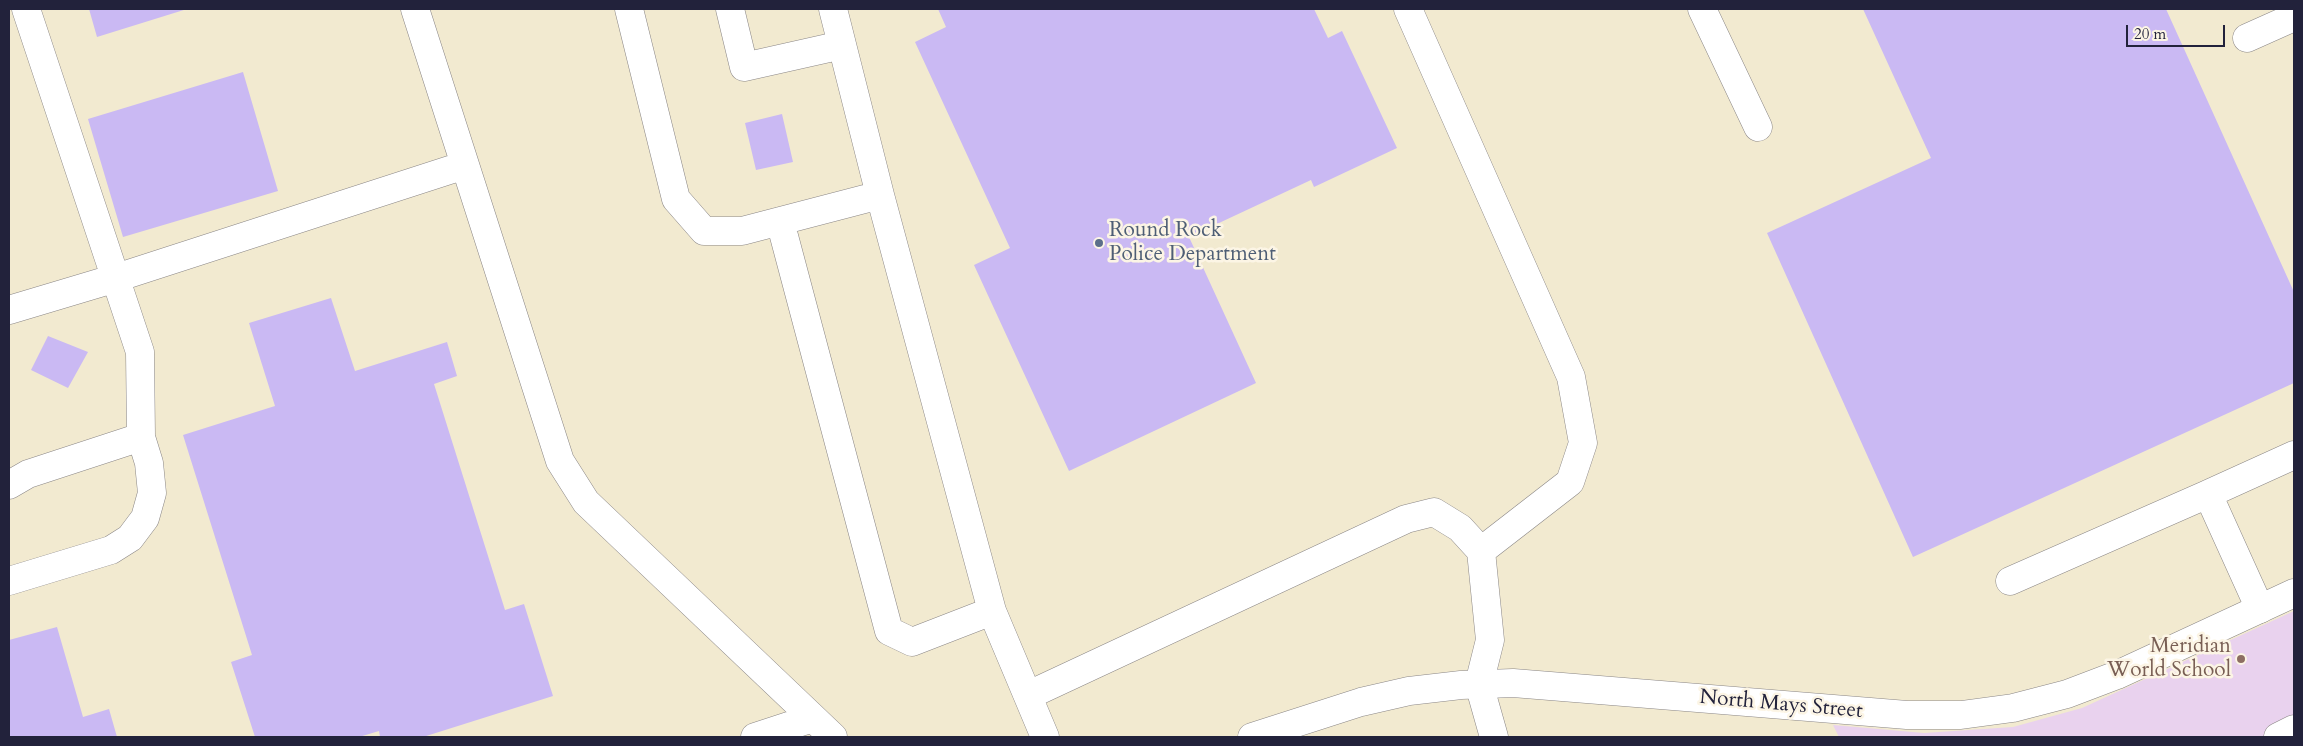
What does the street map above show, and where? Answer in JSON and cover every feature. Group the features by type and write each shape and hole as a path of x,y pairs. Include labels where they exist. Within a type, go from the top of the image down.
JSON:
{"main road":[{"path":"9,581 111,550 130,538 145,518 152,493 149,463 141,437 140,352 26,9"},
{"path":"415,9 560,461 586,502 833,737"},
{"path":"629,9 676,199 704,231 742,231 880,195"},
{"path":"730,9 744,67 842,45"},
{"path":"833,9 880,195 992,611 1045,737"},
{"path":"1408,9 1571,378 1582,444 1570,482 1481,551"},
{"path":"1702,9 1758,127"},
{"path":"2247,38 2294,17"},
{"path":"9,310 116,278 465,165"},
{"path":"780,221 889,631 912,642 992,611"},
{"path":"9,485 28,474 141,437"},
{"path":"2010,581 2294,455"},
{"path":"2208,494 2260,609"},
{"path":"1028,695 1406,519 1434,512 1460,528 1481,551 1490,640 1480,684 1494,737"},
{"name":"North Mays Street","path":"1252,737 1371,700 1409,692 1480,684 1513,683 1907,715 1961,715 2014,708 2066,694 2117,675 2294,593"},
{"path":"755,737 813,718"},
{"path":"2278,737 2294,730"}],"shaded area":[{"name":"Meridian World School","path":"2294,611 2294,737 1839,737 1833,725 1924,733 2013,727 2082,708"}],"building":[{"path":"89,9 187,9 97,37"},
{"name":"Round Rock Police Department","path":"938,9 1314,9 1328,38 1342,31 1397,148 1314,187 1311,180 1189,237 1256,383 1069,471 974,265 1010,248 915,42 946,27"},
{"path":"1863,9 2166,9 2294,292 2294,383 1913,557 1767,233 1931,158"},
{"path":"243,72 278,191 123,237 88,119"},
{"path":"782,114 793,162 756,170 745,123"},
{"path":"331,298 355,371 447,342 457,376 434,384 505,610 524,604 553,696 423,737 380,737 379,731 359,737 255,737 231,662 252,655 183,435 275,406 249,323"},
{"path":"48,336 88,352 68,388 31,370"},
{"path":"57,627 83,717 109,709 117,737 9,737 9,640"}],"place":[{"name":"Round Rock Police Department","path":"1099,243"},
{"name":"Meridian World School","path":"2241,659"}]}
